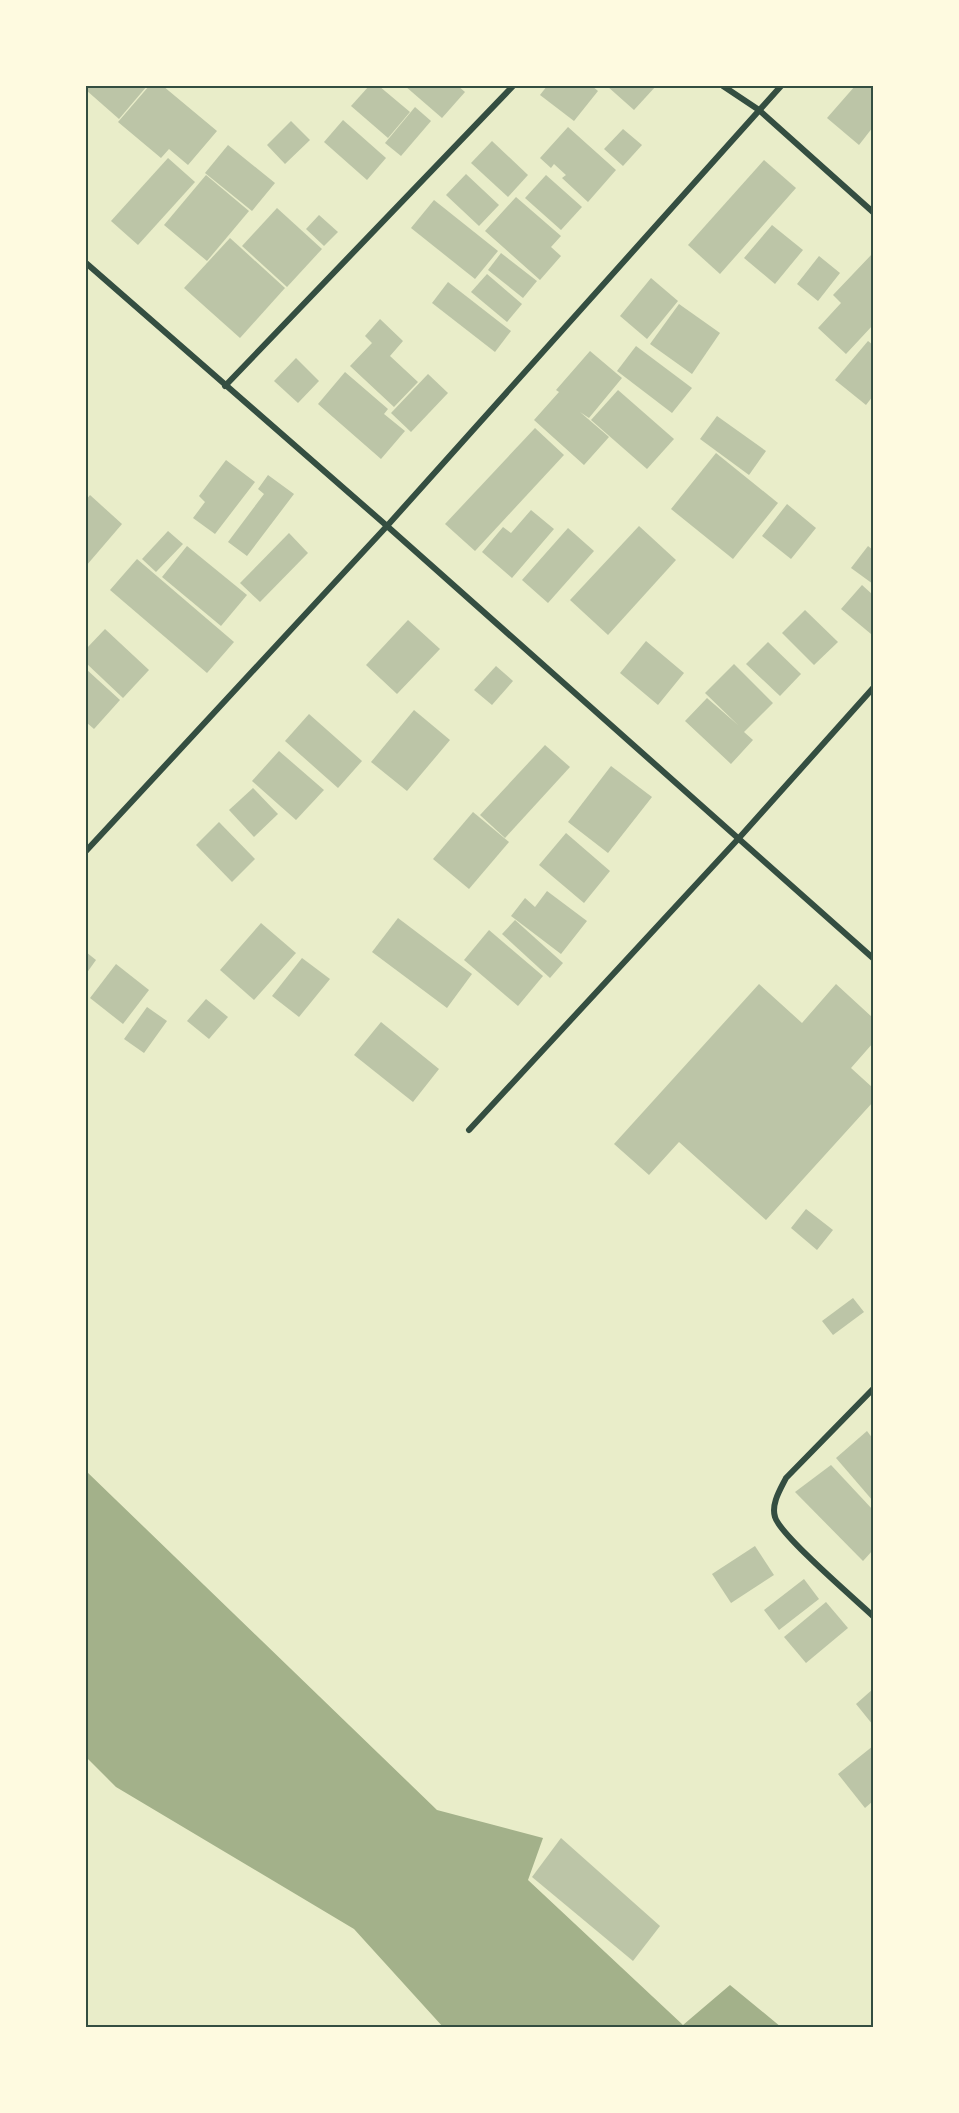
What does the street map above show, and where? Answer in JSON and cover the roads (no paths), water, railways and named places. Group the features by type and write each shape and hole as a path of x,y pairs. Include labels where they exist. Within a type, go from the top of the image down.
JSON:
{"street":[{"path":"225,386 513,86"},
{"path":"723,86 759,110 873,213"},
{"path":"86,851 387,526 781,86"},
{"path":"86,262 387,526 873,959"},
{"path":"469,1130 739,838 873,687"},
{"path":"873,1388 786,1478 777,1495 774,1510 775,1520 792,1540 873,1617"}]}
